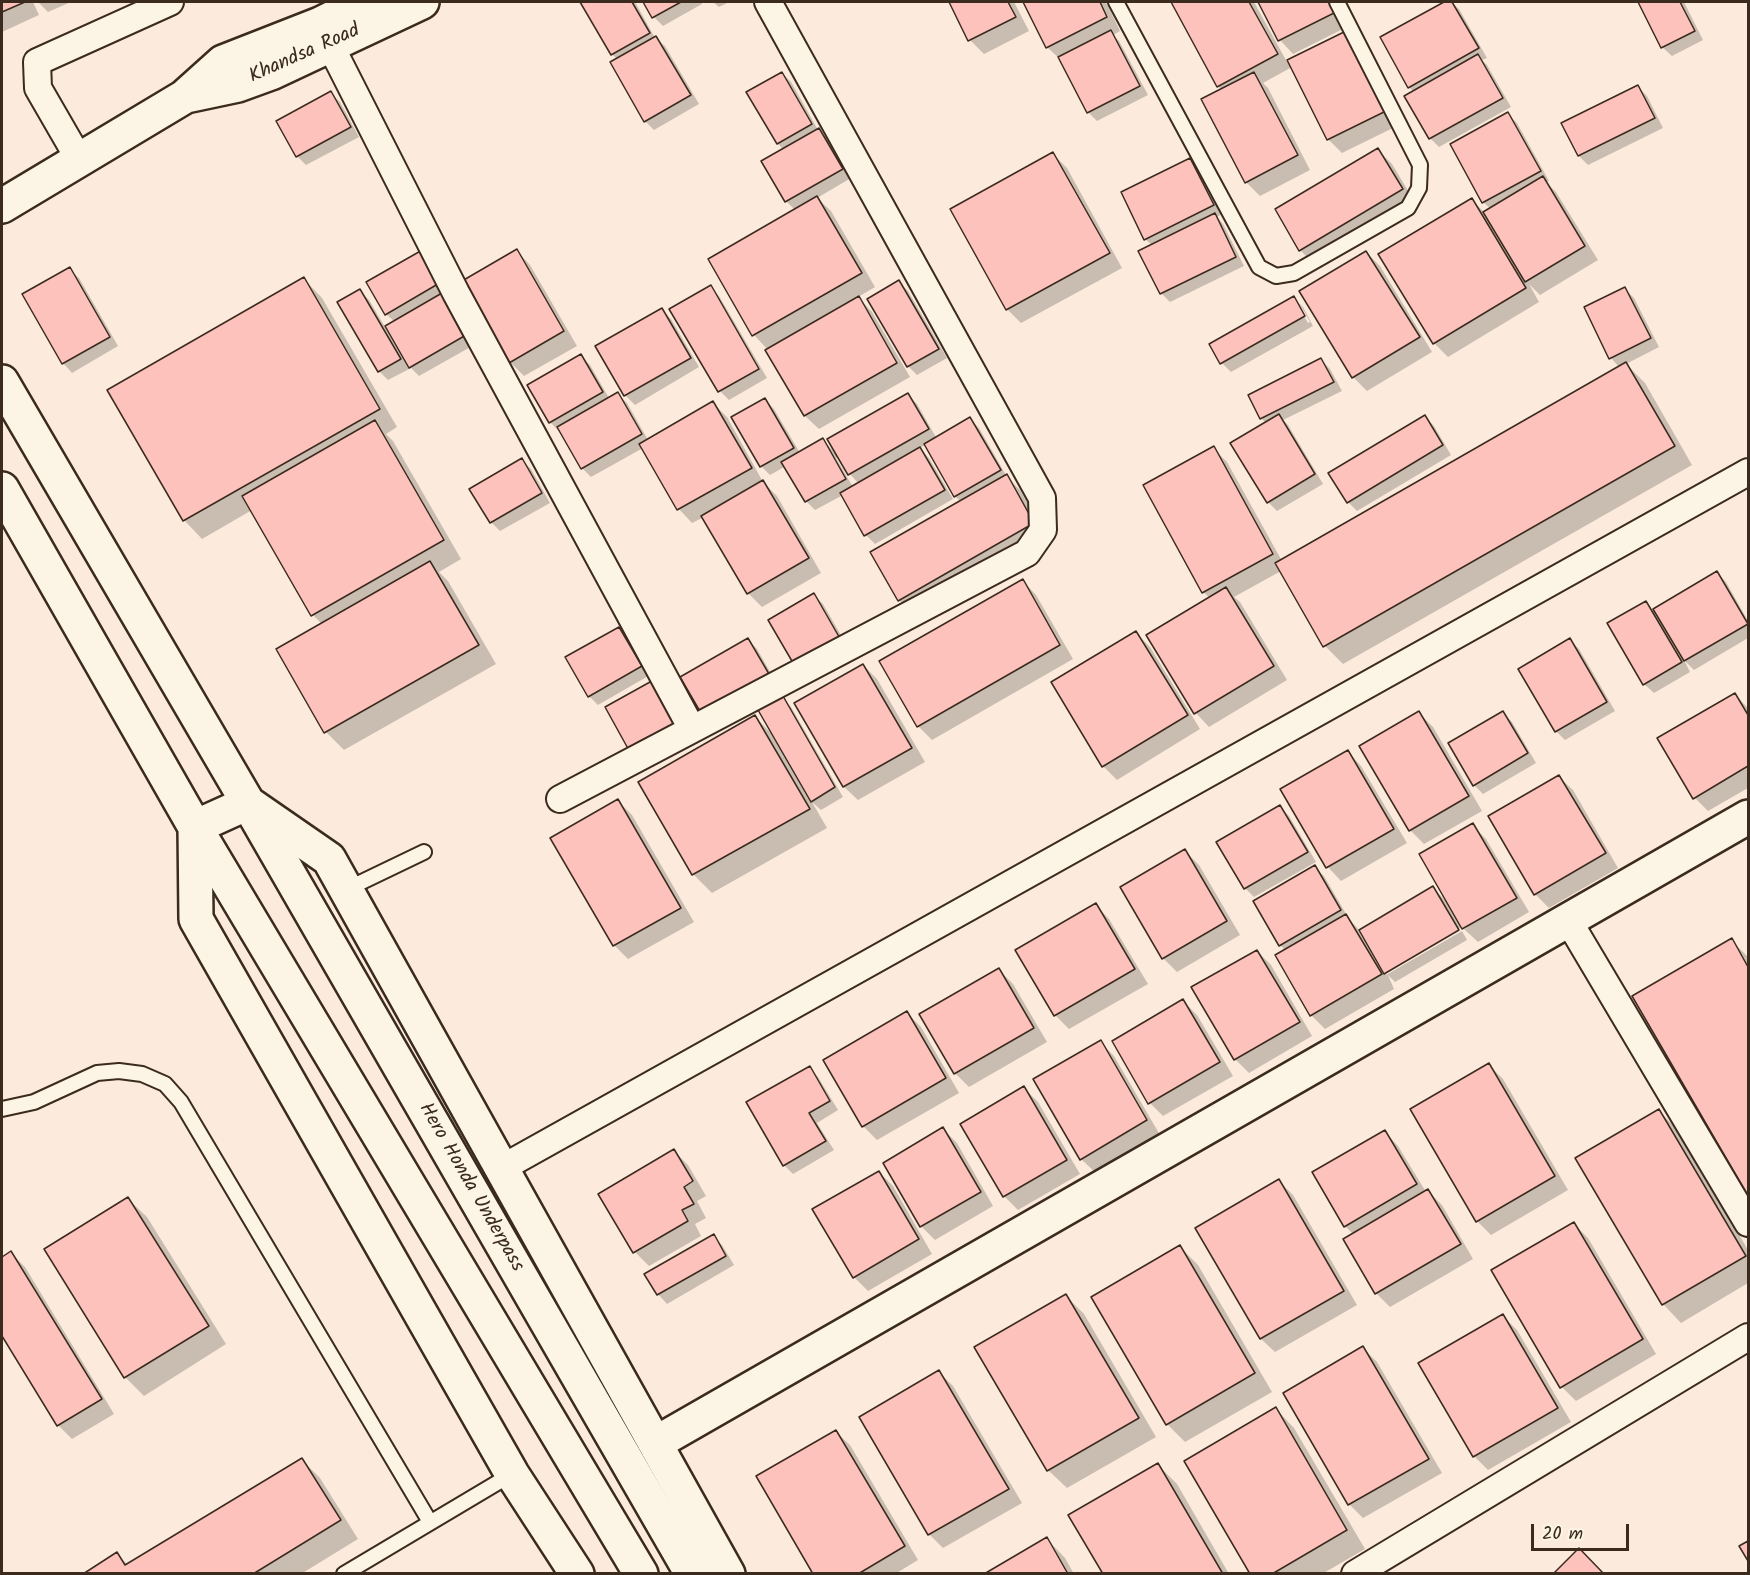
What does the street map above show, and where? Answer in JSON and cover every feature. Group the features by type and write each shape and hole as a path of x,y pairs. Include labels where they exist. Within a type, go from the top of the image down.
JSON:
{"main road":[{"name":"Khandsa Road","path":"325,35 365,2"},
{"name":"Khandsa Road","path":"2,206 184,97 223,62 325,35 422,2"},
{"name":"Hero Honda Underpass","path":"2,382 248,803 692,1574"},
{"path":"2,489 195,827 641,1574"},
{"path":"195,827 248,803 329,859 728,1574"},
{"path":"656,1443 1749,817"},
{"path":"195,827 196,919 512,1474 577,1574"}],"street":[{"path":"79,159 38,88 37,62 170,2"},
{"path":"560,799 1027,553 1042,530 1042,498 768,2"},
{"path":"325,35 456,293 692,729"},
{"path":"502,1168 1749,472"},
{"path":"1568,920 1749,1223"},
{"path":"1355,1574 1749,1337"}],"lane":[{"path":"1116,2 1259,267 1276,276 1294,273 1408,208 1419,188 1419,165 1337,2"},
{"path":"345,890 424,852"},
{"path":"2,1109 34,1102 97,1073 119,1071 142,1074 165,1084 181,1102 430,1522"},
{"path":"344,1574 512,1474"}],"building":[{"path":"2,2 25,2 2,12"},
{"path":"580,2 632,2 650,33 611,55"},
{"path":"643,2 681,2 652,18"},
{"path":"949,2 1008,2 1016,17 968,41"},
{"path":"1023,2 1100,2 1107,17 1046,48"},
{"path":"1171,2 1249,2 1278,54 1217,87"},
{"path":"1258,2 1329,2 1334,13 1278,41"},
{"path":"1444,2 1452,2 1479,48 1408,88 1380,37"},
{"path":"1638,2 1680,2 1695,31 1661,48"},
{"path":"1111,30 1140,86 1087,113 1058,57"},
{"path":"1346,31 1386,111 1327,140 1287,60"},
{"path":"656,36 691,95 644,122 610,62"},
{"path":"1478,54 1503,98 1429,139 1404,96"},
{"path":"782,72 812,124 777,144 746,92"},
{"path":"1254,72 1298,155 1245,183 1201,99"},
{"path":"1638,85 1655,118 1578,156 1561,123"},
{"path":"331,91 351,127 296,157 276,121"},
{"path":"1508,112 1541,171 1482,203 1450,144"},
{"path":"819,128 843,169 785,202 761,161"},
{"path":"1378,148 1403,189 1299,251 1275,209"},
{"path":"1053,152 1110,253 1006,310 950,209"},
{"path":"1190,158 1214,205 1144,240 1121,192"},
{"path":"1543,176 1585,246 1525,282 1483,212"},
{"path":"817,196 862,273 752,336 708,259"},
{"path":"1472,198 1526,288 1433,344 1378,254"},
{"path":"1215,213 1236,257 1160,294 1138,251"},
{"path":"424,249 443,281 385,315 366,282"},
{"path":"517,249 564,331 509,363 462,281"},
{"path":"1366,251 1420,337 1352,378 1299,291"},
{"path":"70,267 110,337 62,364 22,294"},
{"path":"304,277 380,409 183,521 107,390"},
{"path":"899,280 939,349 907,367 867,299"},
{"path":"711,285 759,369 718,392 669,309"},
{"path":"1625,287 1651,338 1609,359 1584,307"},
{"path":"360,289 401,359 378,372 337,302"},
{"path":"442,293 466,335 409,368 385,326"},
{"path":"859,296 897,363 804,416 765,350"},
{"path":"1294,296 1305,316 1220,364 1209,344"},
{"path":"662,308 691,358 624,396 595,346"},
{"path":"581,354 603,392 549,423 527,385"},
{"path":"1321,358 1334,382 1260,419 1248,395"},
{"path":"1626,362 1675,446 1323,647 1275,563"},
{"path":"618,392 642,434 581,469 557,427"},
{"path":"908,393 929,429 848,475 827,439"},
{"path":"765,398 794,448 760,467 731,417"},
{"path":"713,401 752,468 677,510 639,444"},
{"path":"1279,414 1315,474 1267,503 1230,443"},
{"path":"1425,415 1443,445 1347,503 1328,473"},
{"path":"970,417 1001,470 954,497 924,444"},
{"path":"375,420 444,540 311,616 242,496"},
{"path":"823,438 846,479 805,502 781,462"},
{"path":"1214,446 1273,554 1202,593 1143,485"},
{"path":"920,447 945,490 864,536 840,493"},
{"path":"522,458 542,493 490,523 469,489"},
{"path":"1007,474 1034,523 898,601 870,552"},
{"path":"763,480 809,558 747,594 701,516"},
{"path":"430,561 479,645 324,733 276,649"},
{"path":"1717,571 1748,624 1684,661 1653,609"},
{"path":"1023,579 1060,645 917,727 879,661"},
{"path":"1226,587 1274,666 1194,714 1146,635"},
{"path":"814,593 842,642 796,668 768,620"},
{"path":"1646,601 1682,662 1643,685 1607,623"},
{"path":"619,627 642,666 588,697 565,657"},
{"path":"1136,631 1188,715 1102,767 1051,682"},
{"path":"748,638 769,674 701,713 680,677"},
{"path":"1570,638 1607,702 1555,732 1518,669"},
{"path":"863,664 912,748 843,787 794,703"},
{"path":"659,677 685,722 631,754 605,707"},
{"path":"1735,693 1748,715 1748,766 1693,799 1657,738"},
{"path":"783,696 835,787 811,802 758,710"},
{"path":"1419,711 1469,796 1409,831 1359,746"},
{"path":"1503,711 1528,753 1473,786 1448,743"},
{"path":"755,715 810,809 692,875 638,782"},
{"path":"1348,750 1394,829 1326,868 1280,789"},
{"path":"1559,775 1606,853 1534,895 1488,816"},
{"path":"618,799 681,908 613,946 550,838"},
{"path":"1280,805 1308,852 1244,889 1216,842"},
{"path":"1473,823 1517,898 1462,929 1419,854"},
{"path":"1185,849 1227,921 1162,959 1120,887"},
{"path":"1315,865 1341,910 1279,946 1253,901"},
{"path":"1433,886 1459,930 1384,974 1359,930"},
{"path":"1096,903 1135,969 1054,1016 1015,950"},
{"path":"1346,914 1382,974 1310,1016 1275,955"},
{"path":"1732,938 1748,967 1748,1196 1632,996"},
{"path":"1257,950 1300,1022 1234,1060 1191,987"},
{"path":"999,968 1034,1028 954,1074 919,1014"},
{"path":"1183,999 1220,1062 1148,1104 1112,1041"},
{"path":"907,1011 946,1078 862,1127 823,1060"},
{"path":"1101,1040 1147,1120 1080,1160 1033,1079"},
{"path":"1489,1063 1555,1176 1476,1222 1410,1109"},
{"path":"810,1066 830,1101 809,1113 826,1141 783,1166 746,1102"},
{"path":"1024,1086 1067,1160 1003,1197 960,1124"},
{"path":"1659,1109 1746,1256 1662,1305 1575,1158"},
{"path":"943,1127 981,1192 920,1227 883,1163"},
{"path":"1385,1130 1417,1184 1344,1227 1312,1172"},
{"path":"674,1149 693,1181 684,1187 694,1204 682,1210 688,1221 633,1253 598,1194"},
{"path":"879,1171 919,1239 853,1278 812,1209"},
{"path":"1279,1179 1344,1291 1260,1339 1195,1228"},
{"path":"1428,1189 1461,1244 1375,1294 1343,1239"},
{"path":"128,1197 209,1326 124,1378 44,1249"},
{"path":"1574,1222 1643,1339 1560,1388 1491,1270"},
{"path":"714,1234 726,1256 657,1295 644,1274"},
{"path":"1180,1245 1255,1373 1166,1425 1091,1297"},
{"path":"11,1251 102,1399 57,1426 2,1336 2,1257"},
{"path":"1066,1294 1139,1418 1047,1471 974,1347"},
{"path":"1503,1314 1558,1408 1473,1457 1418,1363"},
{"path":"1363,1346 1429,1459 1348,1505 1283,1393"},
{"path":"939,1370 1009,1489 928,1535 859,1417"},
{"path":"1276,1407 1347,1530 1272,1574 1250,1574 1184,1461"},
{"path":"836,1430 905,1546 858,1574 813,1574 756,1476"},
{"path":"302,1458 341,1520 253,1574 83,1574 117,1552 125,1565"},
{"path":"1158,1463 1223,1574 1103,1574 1068,1515"},
{"path":"1047,1537 1068,1574 984,1574"},
{"path":"1748,1541 1748,1561 1739,1546"},
{"path":"1579,1548 1604,1574 1553,1574"}]}
